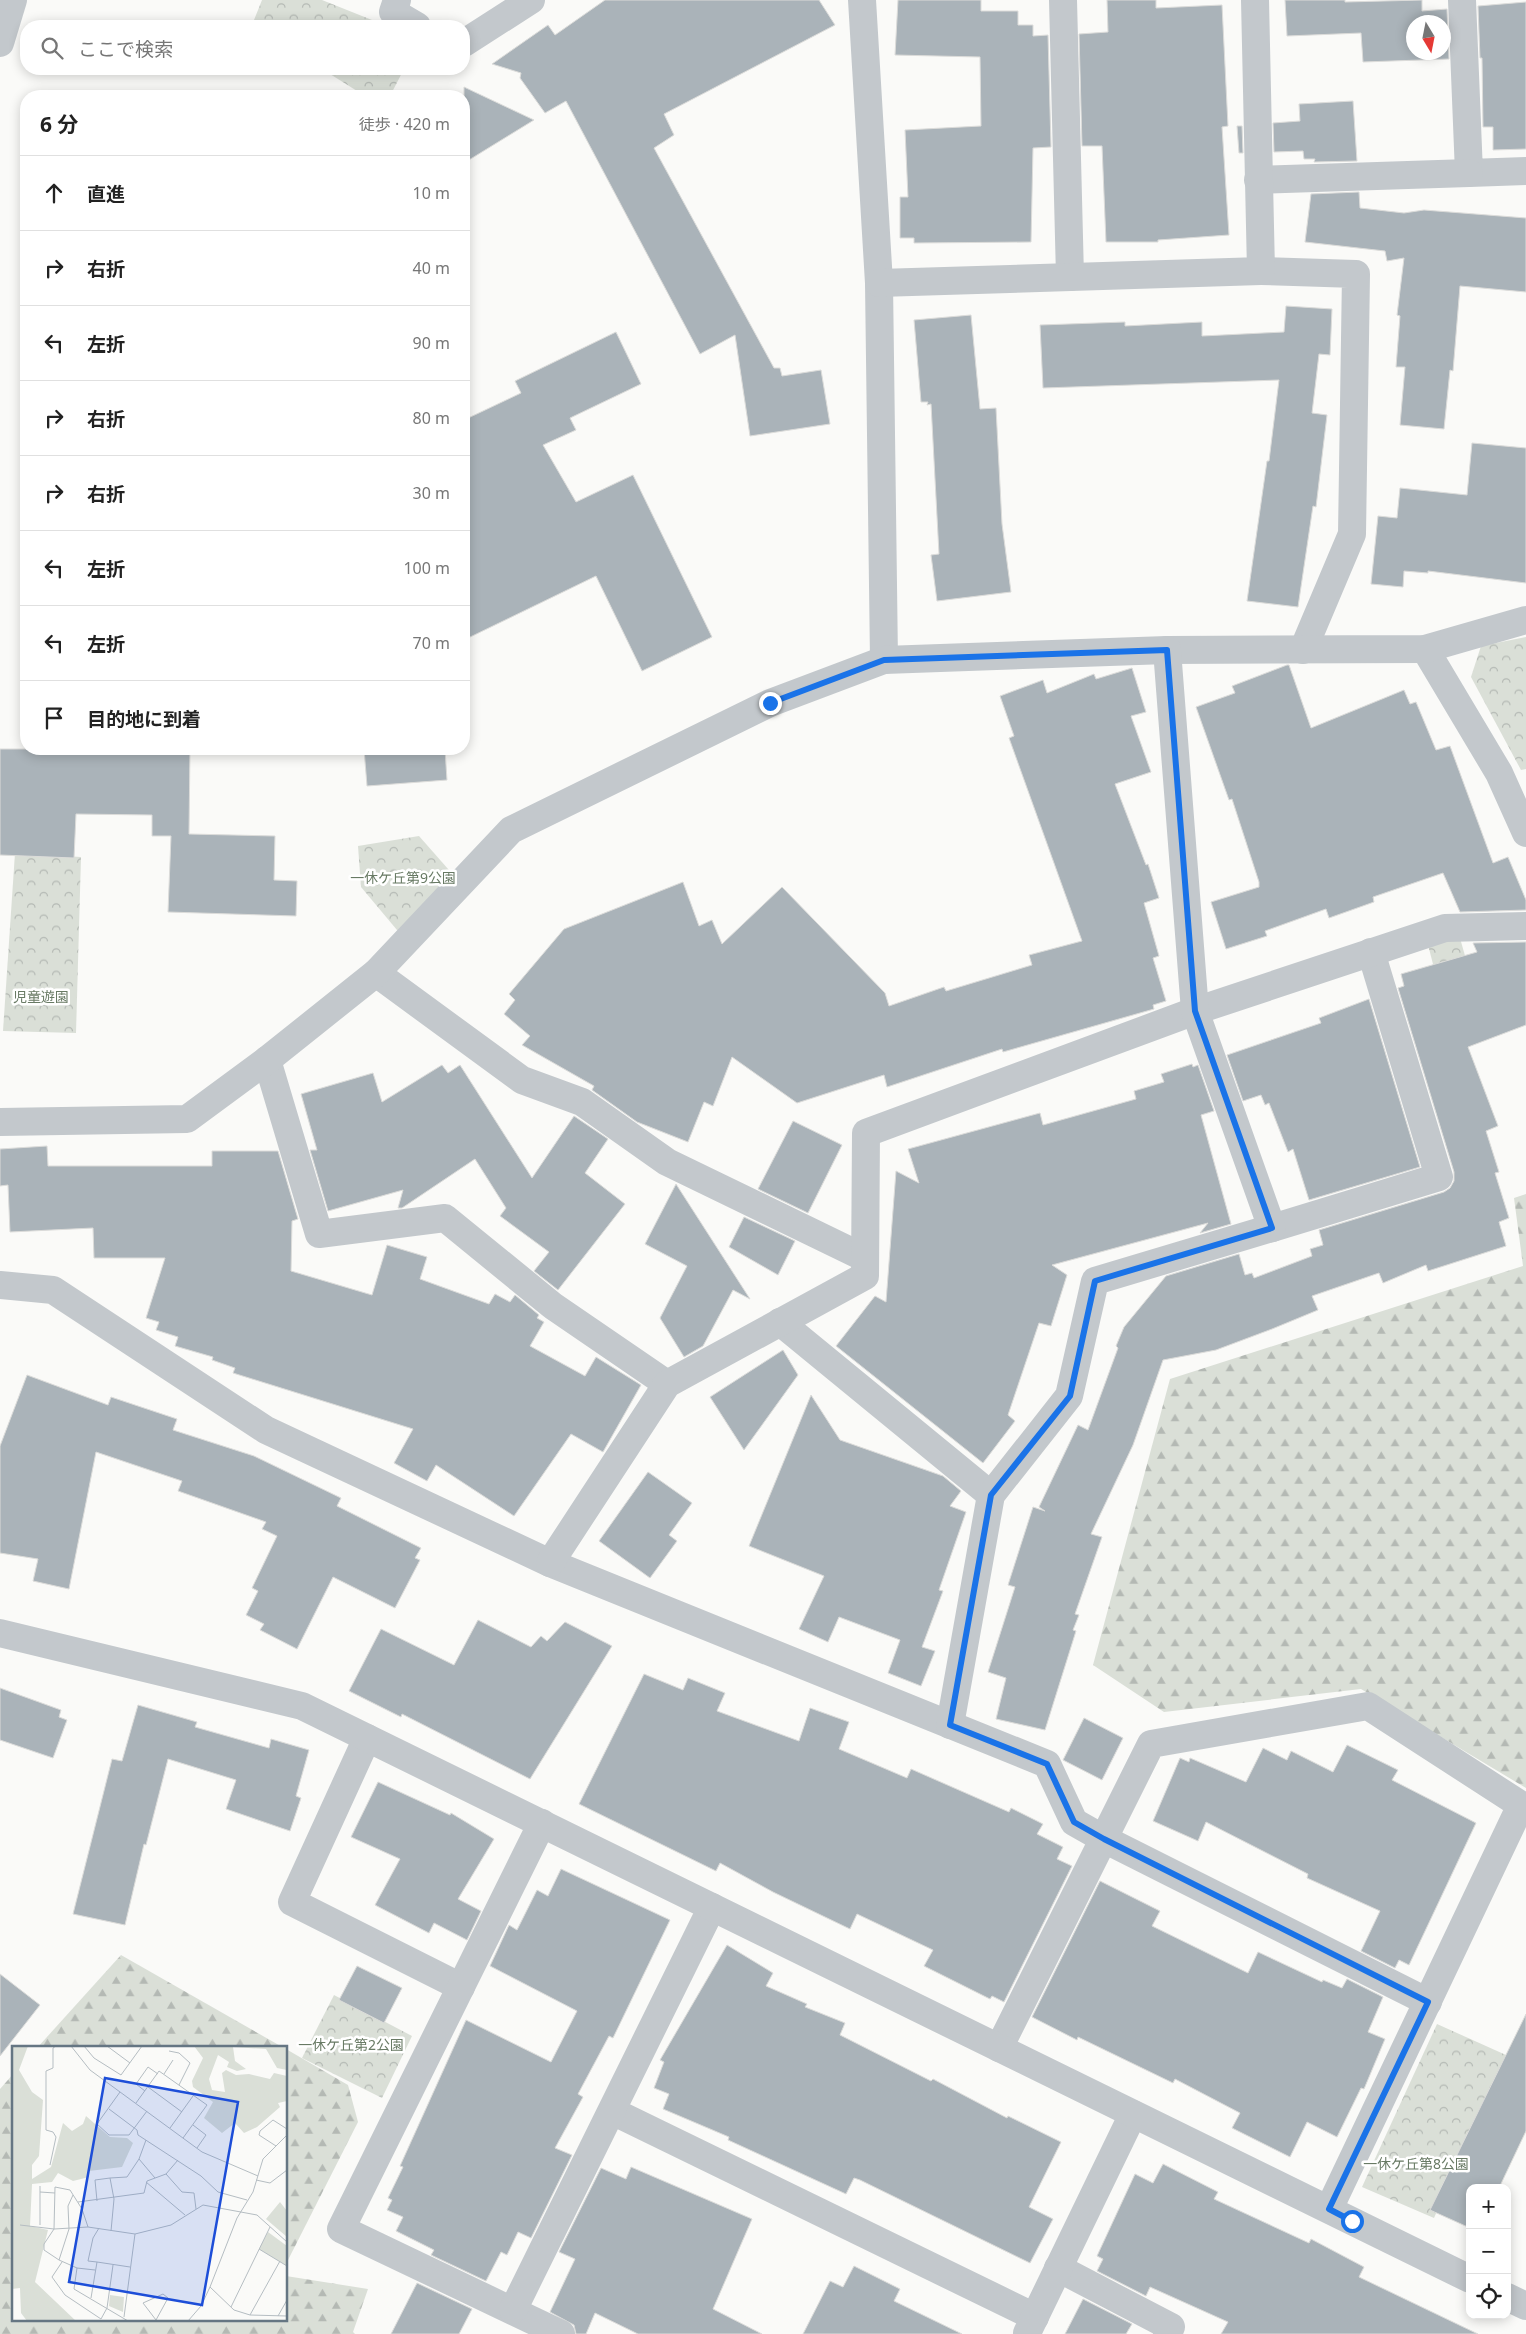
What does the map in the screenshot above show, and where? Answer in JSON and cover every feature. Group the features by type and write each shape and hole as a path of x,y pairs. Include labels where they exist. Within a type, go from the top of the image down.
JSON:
{"street":[{"path":"0,43 12,0"},
{"path":"397,0 392,12 406,20"},
{"path":"470,39 531,0"},
{"path":"862,0 879,283 884,660"},
{"path":"1063,0 1070,277"},
{"path":"1254,0 1261,271"},
{"path":"1462,0 1469,173"},
{"path":"1258,180 1526,171"},
{"path":"879,283 1261,271 1356,274 1352,534 1303,650"},
{"path":"0,1122 187,1119 267,1060 376,974 511,830 770,703 884,660 1167,650 1425,649 1526,620"},
{"path":"1425,649 1499,773 1526,833"},
{"path":"1167,650 1195,1011 1272,1228"},
{"path":"550,1563 667,1384 865,1276 866,1133 1195,1011 1444,928 1526,926"},
{"path":"950,1725 991,1495 1070,1396 1095,1281 1439,1177 1371,952"},
{"path":"376,974 522,1080 582,1102 667,1162 865,1258"},
{"path":"267,1060 319,1234 445,1218 553,1306 667,1384"},
{"path":"0,1285 53,1290 266,1430 550,1563 1047,1764 1074,1822 1104,1839 1428,2002"},
{"path":"780,1322 991,1495"},
{"path":"0,1633 302,1706 1466,2277"},
{"path":"999,2048 1152,1744 1368,1706 1521,1805 1329,2209"},
{"path":"367,1738 292,1902 461,1987"},
{"path":"542,1823 341,2229 561,2334"},
{"path":"513,2310 712,1907"},
{"path":"612,2111 1031,2326 1133,2114"},
{"path":"1058,2268 1171,2327 1167,2334"},
{"path":"1511,2299 1526,2306"}],"green space":[{"path":"262,0 322,0 372,20 254,20"},
{"path":"332,75 401,75 393,90 355,90"},
{"path":"1526,637 1526,769 1521,770 1471,677 1481,646"},
{"name":"一休ケ丘第9公園","path":"419,836 456,878 402,936 361,887 358,846"},
{"name":"児童遊園","path":"15,853 81,857 76,1033 3,1031"},
{"path":"1458,931 1486,1030 1453,1041 1427,941"},
{"path":"1526,1194 1526,1788 1361,1689 1164,1712 1093,1665 1170,1379 1523,1266 1514,1198"},
{"path":"121,1955 280,2046 39,2046"},
{"name":"一休ケ丘第2公園","path":"334,1995 412,2036 382,2098 302,2058"},
{"name":"一休ケ丘第8公園","path":"1437,2024 1506,2055 1434,2218 1362,2187"},
{"path":"288,2050 348,2085 358,2122 288,2260"},
{"path":"12,2075 12,2322 288,2322 288,2276 368,2289 353,2332 355,2334 0,2334 0,2089"}],"building":[{"path":"605,0 819,0 835,25 664,114 674,135 654,148 774,368 780,368 782,376 821,370 830,424 750,436 735,335 700,354 566,101 545,113 520,78 521,73 492,64 548,25 555,35"},
{"path":"898,0 981,0 981,11 1018,11 1018,25 1033,25 1033,36 1048,35 1051,147 1033,148 1031,242 914,243 914,238 900,238 900,197 908,197 905,130 981,126 980,57 895,55"},
{"path":"1107,0 1156,0 1156,8 1222,5 1228,126 1222,127 1229,235 1158,240 1158,242 1106,242 1102,146 1082,146 1079,34 1108,32"},
{"path":"1285,0 1345,0 1345,2 1422,0 1422,11 1447,9 1447,15 1406,15 1406,60 1420,60 1363,62 1361,33 1287,36"},
{"path":"1526,2 1526,149 1493,150 1493,127 1483,127 1482,58 1480,58 1478,6"},
{"path":"464,87 534,120 470,159 470,90 464,90"},
{"path":"1353,101 1357,161 1314,162 1315,159 1304,159 1303,151 1274,152 1273,123 1300,121 1299,104"},
{"path":"1237,126 1242,126 1243,153 1239,153"},
{"path":"1359,192 1360,208 1404,213 1424,210 1526,218 1526,292 1460,286 1453,371 1450,370 1444,429 1400,425 1405,367 1396,367 1400,316 1397,315 1404,258 1387,261 1385,251 1305,242 1311,194"},
{"path":"1286,306 1332,309 1330,355 1319,354 1312,413 1327,415 1316,507 1313,506 1298,607 1247,601 1267,461 1269,461 1279,380 1043,388 1040,325 1125,322 1125,326 1202,322 1202,336 1284,332"},
{"path":"971,315 980,409 996,408 1002,524 1011,592 937,601 931,555 939,554 931,404 927,405 928,402 921,402 914,320"},
{"path":"616,332 641,384 570,418 576,430 543,445 576,502 633,475 712,637 642,671 596,576 470,637 470,417 521,393 515,381"},
{"path":"1472,443 1526,448 1526,583 1428,571 1428,573 1404,571 1403,587 1371,584 1378,516 1397,518 1400,488 1467,495"},
{"path":"1289,665 1311,728 1404,690 1410,704 1416,702 1436,750 1450,746 1493,863 1508,857 1526,900 1526,910 1460,912 1443,873 1373,897 1374,902 1329,918 1326,909 1265,931 1267,936 1226,949 1211,902 1259,887 1259,882 1232,799 1229,800 1196,707 1235,693 1232,686"},
{"path":"1132,668 1146,712 1131,716 1151,772 1115,784 1146,865 1148,864 1159,898 1144,903 1159,956 1153,958 1166,1001 1153,1005 1154,1009 1003,1052 1002,1049 887,1087 884,1075 797,1103 732,1057 713,1106 704,1102 688,1142 637,1122 592,1090 594,1086 522,1045 530,1036 504,1014 515,1000 509,994 564,929 683,882 699,926 712,920 722,944 782,887 885,993 889,1006 944,987 946,991 1032,965 1029,955 1082,941 1009,738 1014,736 1000,696 1043,680 1047,693 1094,674 1096,679"},
{"path":"0,749 20,749 20,755 190,755 189,834 275,836 274,880 297,881 296,916 168,912 171,836 152,836 152,815 76,814 74,858 0,855"},
{"path":"364,755 445,755 447,780 367,786"},
{"path":"1526,942 1526,1025 1468,1047 1498,1126 1486,1131 1499,1172 1495,1173 1509,1218 1499,1222 1506,1246 1428,1271 1426,1265 1383,1283 1379,1273 1312,1296 1318,1310 1272,1329 1216,1350 1163,1360 1133,1445 1091,1534 1102,1537 1075,1614 1079,1615 1073,1630 1076,1631 1045,1730 996,1719 1006,1678 988,1672 1015,1587 1008,1585 1033,1507 1045,1511 1039,1507 1078,1425 1088,1430 1124,1327 1166,1276 1239,1254 1245,1275 1252,1273 1254,1278 1312,1256 1310,1249 1323,1245 1319,1230 1444,1192 1450,1188 1454,1181 1454,1172 1398,988 1404,986 1401,974 1477,952 1473,943"},
{"path":"1369,999 1420,1167 1309,1200 1293,1149 1288,1152 1269,1103 1265,1105 1261,1095 1243,1101 1227,1055 1321,1023 1319,1018"},
{"path":"1192,1064 1193,1067 1198,1065 1214,1111 1201,1115 1231,1224 1200,1233 1208,1223 1052,1265 1067,1275 1051,1326 1039,1323 1008,1415 1015,1421 983,1463 836,1346 875,1296 886,1302 896,1171 919,1183 908,1149 1040,1113 1043,1125 1136,1099 1134,1091 1164,1082 1161,1074"},
{"path":"442,1065 448,1073 460,1065 532,1178 574,1116 608,1139 585,1173 625,1204 558,1290 534,1271 549,1252 500,1216 506,1208 475,1159 402,1208 398,1208 403,1190 328,1211 310,1150 317,1150 301,1094 373,1073 382,1102"},
{"path":"793,1121 842,1145 808,1213 758,1189"},
{"path":"47,1146 48,1166 212,1166 212,1151 278,1151 298,1219 292,1221 291,1271 372,1295 387,1245 427,1257 420,1279 489,1304 495,1294 510,1302 515,1295 539,1315 537,1318 544,1322 530,1346 585,1376 596,1357 641,1385 603,1452 571,1434 514,1516 436,1465 427,1481 394,1463 413,1429 233,1373 235,1368 212,1360 213,1357 175,1346 178,1337 156,1330 159,1322 146,1318 165,1258 94,1258 93,1228 10,1232 8,1185 0,1186 0,1149"},
{"path":"676,1184 750,1299 733,1290 703,1346 684,1357 660,1318 687,1266 645,1244"},
{"path":"744,1217 795,1241 778,1275 729,1247"},
{"path":"783,1350 798,1375 744,1450 710,1397"},
{"path":"27,1375 108,1405 111,1397 177,1419 173,1430 254,1456 341,1498 337,1506 421,1548 415,1558 420,1560 395,1608 333,1577 297,1649 260,1630 264,1624 246,1615 258,1591 252,1588 277,1536 262,1529 266,1522 178,1491 182,1481 96,1452 69,1589 33,1581 38,1559 0,1553 0,1446"},
{"path":"811,1395 840,1440 943,1476 961,1491 950,1506 966,1512 939,1590 943,1591 922,1647 935,1651 921,1686 888,1673 900,1640 839,1617 828,1642 799,1629 824,1576 749,1546"},
{"path":"648,1472 692,1503 669,1535 677,1541 650,1578 599,1541"},
{"path":"478,1620 531,1647 541,1636 547,1641 565,1622 612,1646 530,1779 402,1714 401,1717 349,1691 381,1629 454,1665"},
{"path":"644,1674 683,1690 688,1678 725,1693 717,1711 799,1741 810,1708 849,1722 839,1749 907,1778 911,1769 1009,1812 1011,1808 1043,1824 1037,1834 1063,1847 1057,1859 1072,1866 1004,2002 992,1996 990,1999 924,1966 933,1950 857,1914 850,1929 773,1892 720,1863 716,1871 579,1804"},
{"path":"0,1688 61,1710 59,1717 67,1720 53,1758 0,1740"},
{"path":"138,1705 197,1722 195,1727 269,1748 271,1739 309,1750 296,1796 301,1798 290,1831 226,1809 236,1780 168,1759 146,1845 144,1844 125,1925 73,1914 112,1759 122,1761"},
{"path":"1084,1718 1123,1738 1102,1780 1063,1760"},
{"path":"1347,1745 1398,1770 1392,1780 1476,1823 1409,1965 1399,1960 1395,1968 1361,1951 1380,1911 1307,1878 1308,1874 1206,1822 1198,1841 1153,1821 1180,1758 1189,1762 1190,1758 1246,1782 1263,1748 1287,1760 1291,1751 1333,1772"},
{"path":"378,1782 450,1815 451,1813 494,1839 458,1899 481,1911 467,1940 434,1923 429,1933 375,1905 400,1859 351,1837"},
{"path":"561,1869 670,1920 613,2038 609,2036 578,2094 583,2097 555,2148 572,2155 531,2238 518,2232 507,2255 501,2252 486,2281 431,2255 434,2250 396,2231 403,2217 387,2210 392,2200 388,2198 403,2167 400,2166 466,2020 551,2062 577,2011 490,1966 509,1925 517,1930 537,1890 548,1896"},
{"path":"1100,1881 1160,1911 1152,1926 1248,1973 1258,1952 1322,1982 1323,1980 1342,1988 1347,1979 1383,1997 1368,2032 1385,2039 1364,2089 1361,2088 1337,2137 1307,2122 1290,2157 1232,2128 1240,2113 1175,2079 1173,2083 1078,2037 1077,2040 1032,2017"},
{"path":"727,1945 773,1973 766,1986 807,2004 805,2007 845,2023 840,2035 931,2081 933,2079 1007,2118 1008,2116 1061,2142 1029,2207 1053,2219 1030,2263 860,2180 854,2178 846,2194 728,2140 729,2137 663,2109 669,2094 654,2088 664,2062 660,2060"},
{"path":"357,1966 402,1988 384,2023 339,2000"},
{"path":"0,1974 40,2005 0,2056"},
{"path":"1526,2014 1526,2131 1501,2184 1466,2184 1466,2226 1430,2210"},
{"path":"1163,2164 1218,2192 1214,2199 1309,2243 1311,2239 1364,2267 1359,2277 1478,2334 1221,2334 1228,2322 1150,2287 1146,2296 1097,2271 1103,2259 1097,2256 1135,2174 1153,2183"},
{"path":"631,2167 752,2219 713,2309 762,2334 638,2334 595,2313 586,2334 576,2334 574,2325 550,2312 575,2259 559,2252 601,2168 626,2179"},
{"path":"854,2266 900,2289 894,2301 962,2334 803,2334 830,2281 843,2287"},
{"path":"417,2283 472,2309 459,2334 391,2334"},
{"path":"1083,2299 1132,2324 1126,2334 1065,2334"}],"route":[{"path":"770,703 884,660 1020,657 1167,650 1195,1011 1272,1228 1095,1281 1070,1396 991,1495 950,1725 1047,1764 1074,1822 1104,1839 1428,2002 1329,2209 1352,2221"}]}
